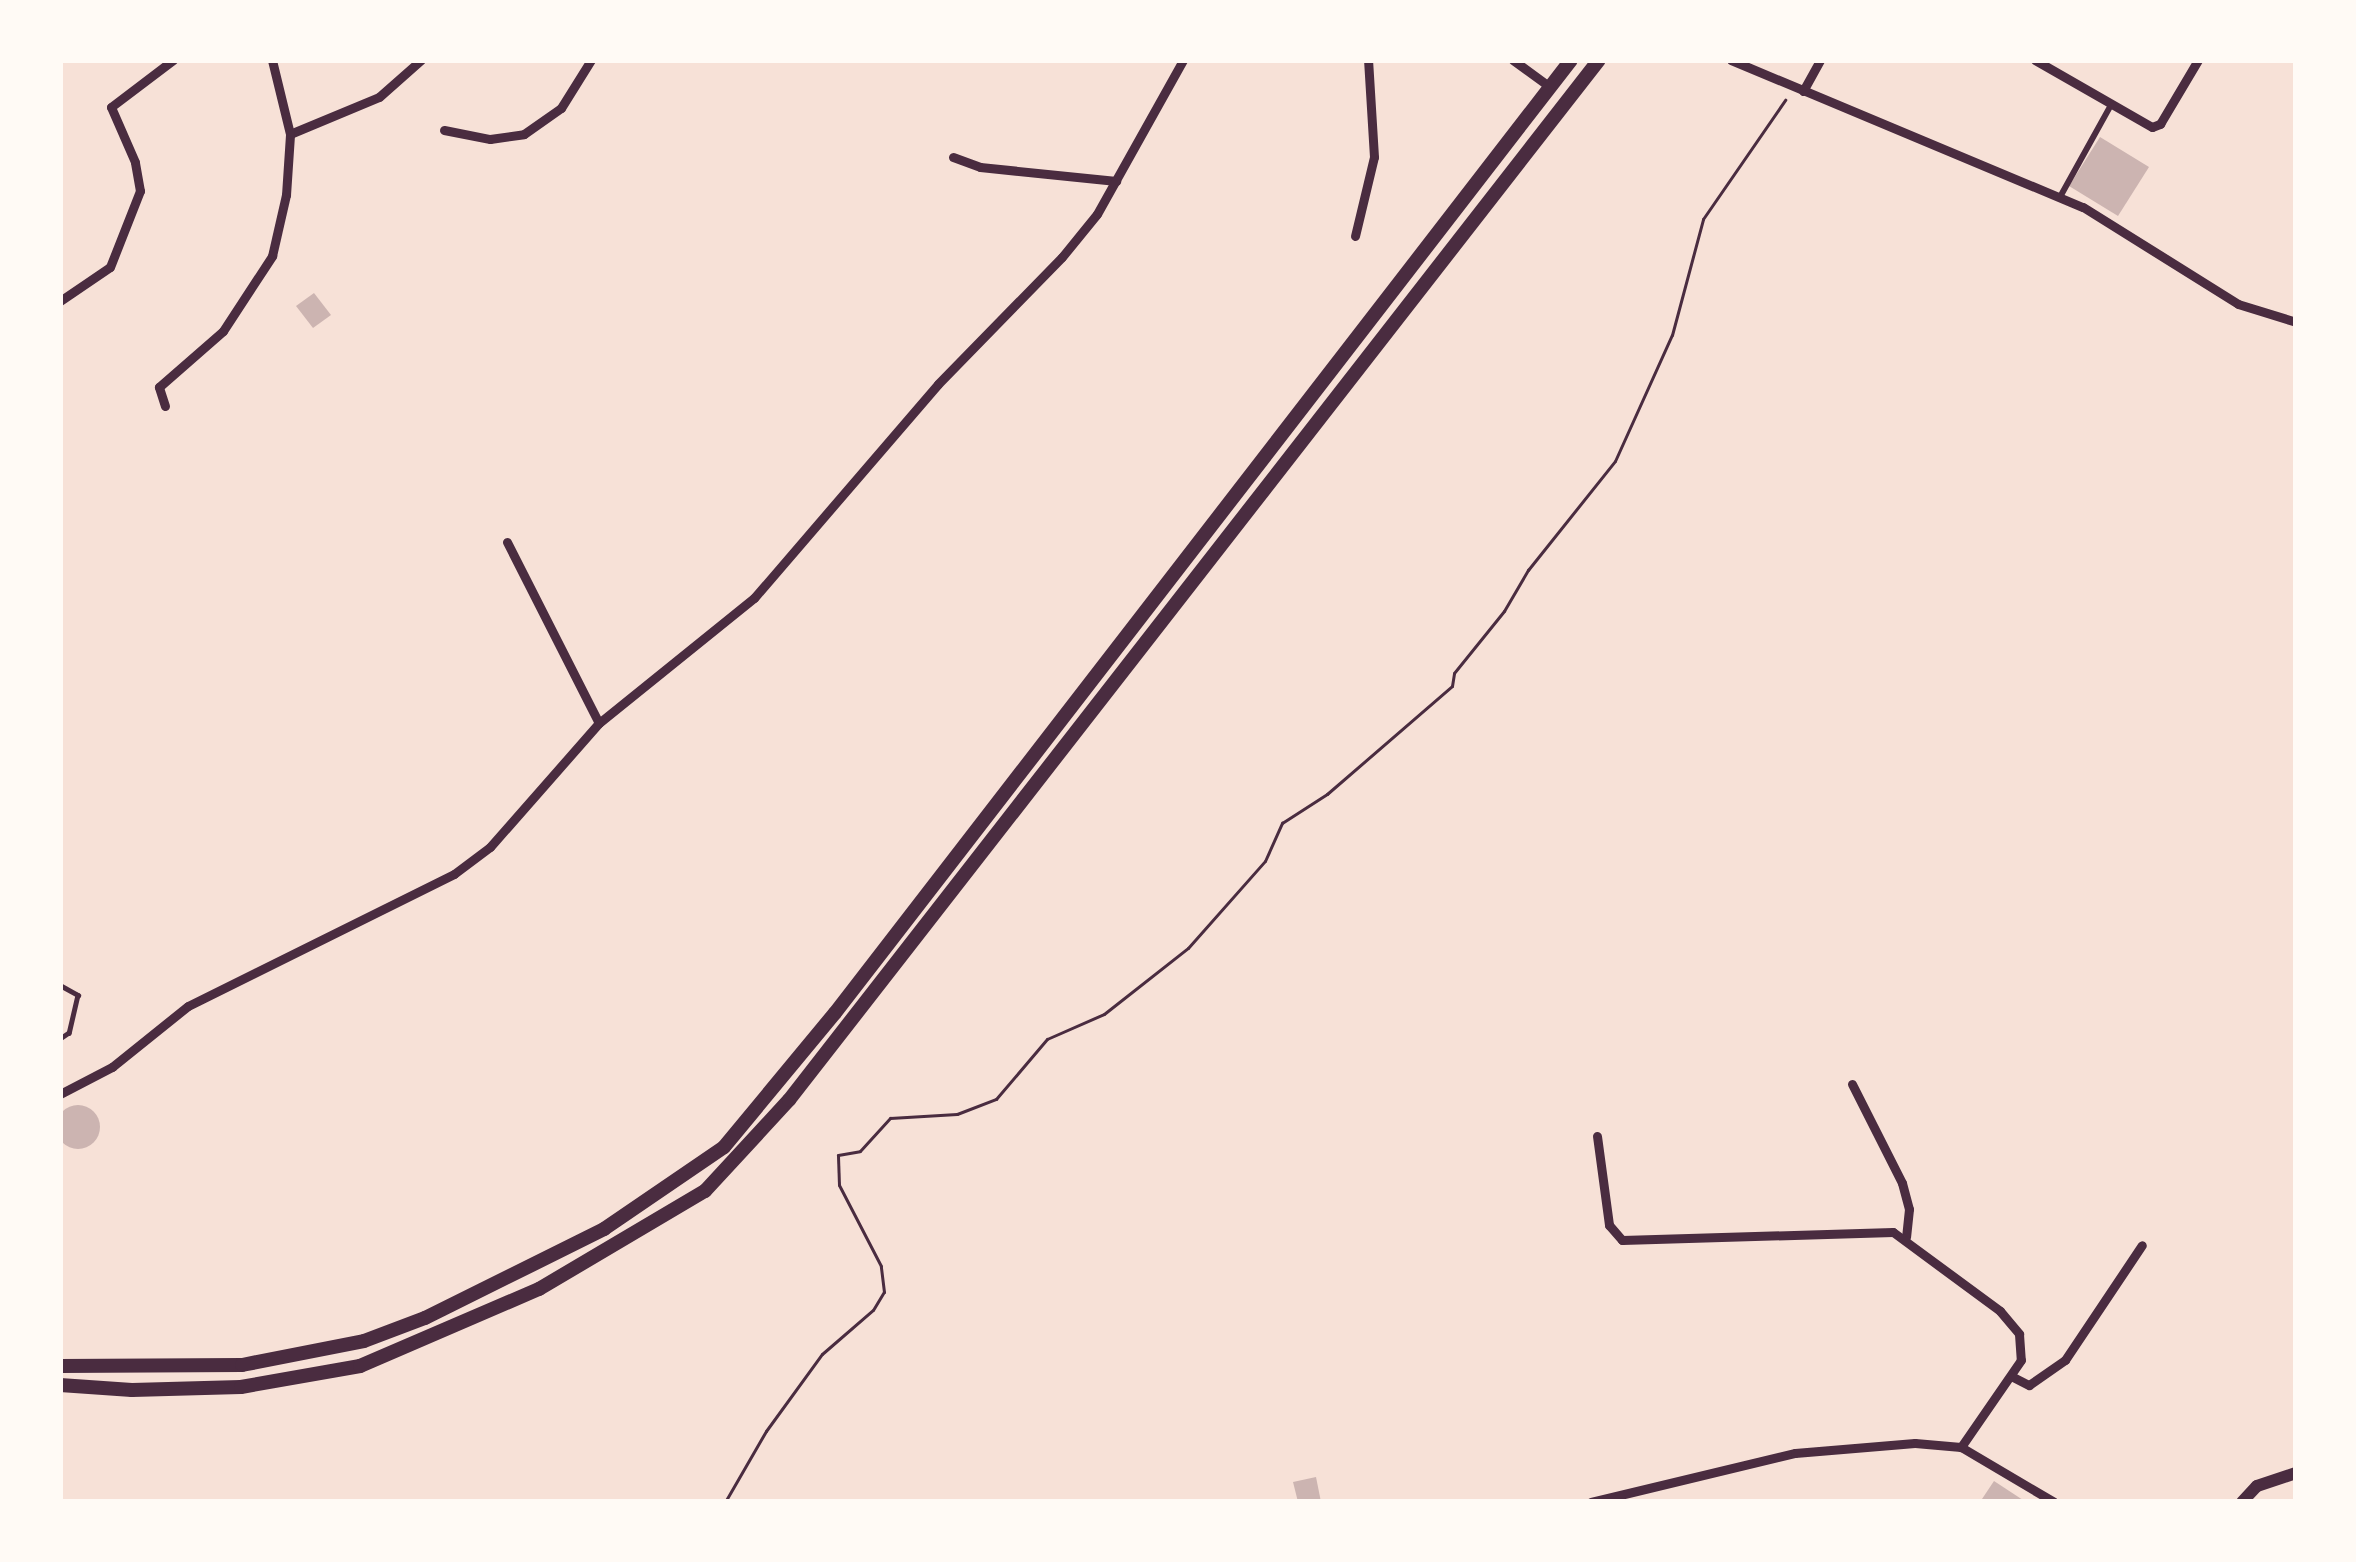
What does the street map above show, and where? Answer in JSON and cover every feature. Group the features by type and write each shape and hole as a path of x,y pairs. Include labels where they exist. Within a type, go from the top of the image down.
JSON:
{"main road":[{"path":"60,1366 242,1366 364,1340 425,1318 604,1229 724,1148 835,1013 1571,60"},
{"path":"60,1385 185,1390 269,1385 361,1366 460,1328 539,1289 705,1191 789,1100 1599,60"},
{"path":"2242,1502 2257,1486 2294,1475"}],"street":[{"path":"60,302 110,267 140,191 135,162 111,107 173,60"},
{"path":"165,406 159,387 223,331 262,278 280,225 290,134 272,60"},
{"path":"290,134 379,97 421,60"},
{"path":"443,130 490,139 524,134 561,108 591,60"},
{"path":"60,1094 112,1067 204,997 454,874 534,803 599,723 754,598 938,384 1063,257 1116,181 1184,60"},
{"path":"1355,236 1374,157 1368,60"},
{"path":"1513,60 1550,87"},
{"path":"1731,60 2060,197 2111,221 2248,310 2296,322"},
{"path":"1798,89 1820,60"},
{"path":"2035,60 2146,125 2159,124 2198,60"},
{"path":"2060,197 2111,105"},
{"path":"953,157 980,167 1116,181"},
{"path":"507,542 599,723"},
{"path":"1852,1084 1902,1183 1909,1209 1906,1238"},
{"path":"1598,1136 1609,1225 1622,1240 1877,1230 1906,1238 2000,1311 2023,1346 2013,1377 1961,1447"},
{"path":"2013,1377 2029,1385 2066,1360 2142,1245"},
{"path":"1591,1502 1796,1453 1915,1443 1961,1447 2054,1502"}],"lane":[{"path":"60,985 78,994 69,1033 60,1039"}],"path":[{"path":"725,1502 766,1432 822,1354 873,1310 884,1292 881,1266 838,1185 838,1155 860,1151 890,1118 957,1114 995,1099 1047,1039 1104,1014 1188,948 1265,861 1282,823 1327,794 1452,686 1454,673 1504,611 1528,570 1615,461 1672,335 1703,219 1798,89"}],"building":[{"path":"2100,137 2149,167 2118,216 2069,186"},
{"path":"314,293 331,315 313,328 296,306"},
{"path":"78,1105 93,1112 100,1127 93,1142 78,1149 63,1142 56,1127 63,1112"},
{"path":"1316,1477 1321,1502 1298,1502 1293,1482"},
{"path":"1994,1481 2026,1502 1980,1502"}]}
